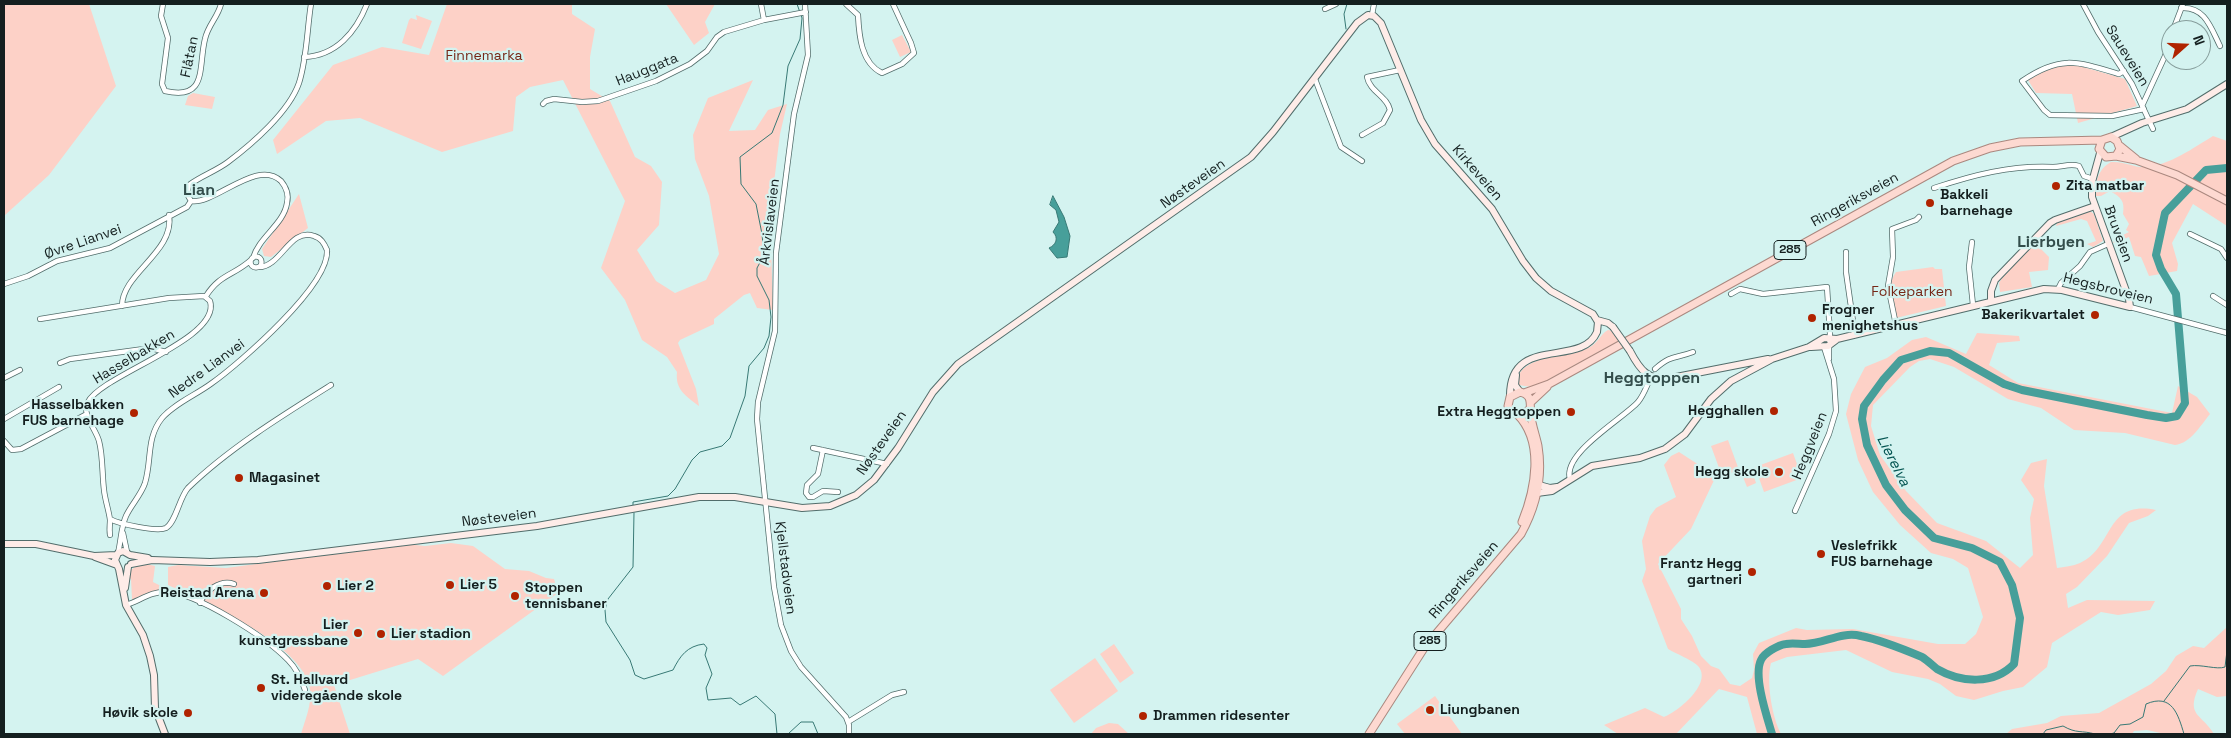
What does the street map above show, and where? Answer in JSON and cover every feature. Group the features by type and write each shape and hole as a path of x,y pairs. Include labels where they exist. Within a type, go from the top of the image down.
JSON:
{"main road":[{"name":"Kirkeveien","path":"1369,15 1378,18 1430,137 1494,212 1530,271 1545,286 1589,311 1597,320 1608,322 1613,327"},
{"name":"Nøsteveien","path":"129,554 152,560 210,562 258,560 522,528 709,496 736,497 802,508 838,504 862,491 887,464 933,392 958,364 1245,162 1266,140 1357,24 1369,15"},
{"path":"2110,137 2148,121 2187,109 2227,84"},
{"path":"2096,168 2112,157 2119,144 2132,128"},
{"name":"Ringeriksveien","path":"1522,392 1549,384 1953,161 1982,150 2010,144 2040,140 2102,140 2110,137"},
{"name":"285","path":"2110,137 2136,160 2181,177 2227,202"},
{"path":"2100,151 2102,140"},
{"name":"Ringeriksveien","path":"2082,141 2112,157 2136,160"},
{"name":"Bruveien","path":"2100,151 2092,179 2094,206 2129,299 2130,307"},
{"path":"1995,299 1991,291 1997,278 2050,223 2094,206"},
{"name":"Hegsbroveien","path":"1536,488 1548,492 1592,466 1640,458 1665,449 1685,434 1711,398 1723,386 1772,359 1810,347 1995,299 2044,289 2058,289 2130,307"},
{"path":"1510,397 1511,379 1518,368 1529,360 1588,344 1595,337 1598,328 1597,320"},
{"path":"1598,328 1613,327 1642,371 1651,377 1671,378 1772,359"},
{"path":"1518,368 1515,382 1522,392"},
{"name":"Ringeriksveien","path":"1369,734 1420,652 1512,543 1536,488 1539,452 1530,406 1549,384"},
{"name":"285","path":"1522,392 1528,396 1530,406 1523,414 1517,414 1509,408 1510,397 1522,392"},
{"name":"Ringeriksveien","path":"1517,414 1525,425 1533,448 1536,488"},
{"path":"4,544 42,544 94,556 124,568 130,566"},
{"path":"117,554 115,560 126,604 143,636 150,656 154,675 155,708 165,734"},
{"path":"94,556 129,554 130,566 123,594"},
{"name":"Nøsteveien","path":"130,566 152,560"}],"street":[{"name":"Flåtan","path":"163,4 162,16 168,38 162,84 165,90 180,93 190,92 197,85 204,40 209,26 218,14 221,4"},
{"path":"191,201 188,195 189,185 231,160 253,142 282,111 298,86 304,57 310,4"},
{"path":"304,57 311,57 339,45 359,22 367,4"},
{"path":"761,4 764,20"},
{"name":"Årkvislaveien","path":"766,502 757,409 775,331 776,253 795,106 808,55 803,12 805,4"},
{"path":"846,4 858,14 860,38 864,52 876,69 882,73 902,64 914,53 914,48 893,4"},
{"path":"1325,9 1336,4"},
{"path":"1369,15 1374,4"},
{"name":"Saueveien","path":"2083,4 2124,71 2152,128"},
{"path":"2177,20 2182,5 2205,16 2220,46"},
{"name":"Hauggata","path":"543,104 554,99 582,102 598,101 664,78 680,70 707,51 720,34 764,20 803,12"},
{"path":"2124,71 2119,74 2082,64 2057,63 2022,81 2044,110 2051,115 2112,116 2143,108 2161,65"},
{"path":"1362,135 1380,126 1386,120 1390,110 1388,103 1371,87 1367,77 1400,70"},
{"path":"1314,79 1341,146 1362,162"},
{"path":"1934,188 1997,169 2057,167 2067,164 2079,166 2084,176 2092,179"},
{"name":"Øvre Lianvei","path":"4,284 28,276 57,261 110,248 187,207 191,201 199,202 231,186 266,175 278,179 286,190 287,204 283,213 260,245"},
{"path":"122,306 127,291 167,237 171,225 169,215"},
{"path":"1896,324 1888,286 1893,257 1892,228 1916,220 1919,217"},
{"path":"2190,234 2221,250 2227,258"},
{"name":"Nedre Lianvei","path":"117,554 123,524 144,485 153,433 163,417 229,371 275,330 313,282 326,261 327,250 319,238 303,235 295,239 266,267 256,267"},
{"path":"1972,242 1970,281 1973,305"},
{"path":"2058,289 2061,283 2080,266 2090,252 2108,244"},
{"path":"40,319 173,297 206,296 220,279 245,266 252,259 260,245"},
{"path":"256,267 261,259 260,245"},
{"path":"1846,252 1846,272 1855,335"},
{"path":"252,259 272,262"},
{"path":"252,259 256,267"},
{"path":"245,266 256,267"},
{"path":"1731,294 1740,289 1760,294 1827,286 1830,328 1826,343"},
{"name":"Hasselbakken","path":"87,414 87,402 95,393 166,352 192,333 207,318 211,305 206,296"},
{"path":"2212,296 2227,305"},
{"name":"Hegsbroveien","path":"2130,307 2227,333"},
{"name":"Heggveien","path":"1796,511 1829,434 1836,411 1836,393 1826,343"},
{"path":"60,363 64,360 151,348 166,352"},
{"path":"1655,369 1669,358 1684,356 1693,352"},
{"path":"4,378 20,370"},
{"path":"1570,479 1570,468 1584,448 1639,401 1651,377"},
{"path":"110,519 123,524 157,529 166,528 185,492 222,458 331,385"},
{"path":"4,419 59,387"},
{"path":"4,441 12,450 21,449 87,414 99,442 107,516 110,519 110,535"},
{"path":"813,448 887,464"},
{"path":"823,450 818,474 807,485 806,493 809,497 813,497 823,491 838,492"},
{"name":"Kjellstadveien","path":"766,502 777,609 785,636 801,667 843,713 848,722"},
{"name":"Nedre Lianvei","path":"122,532 129,554"},
{"path":"200,603 206,593 214,587 225,583 234,584"},
{"path":"126,604 166,592 177,593 200,603 239,622 284,656 300,676 305,690"},
{"path":"849,734 848,722 892,695 904,692"}],"green space":[{"path":"4,4 89,4 116,86 49,175 4,216"},
{"name":"Finnemarka","path":"447,4 572,4 572,14 595,29 590,57 590,89 610,101 635,157 651,166 662,182 659,225 637,250 656,281 675,293 706,280 719,254 709,196 695,159 693,135 708,98 753,80 729,131 755,130 768,110 787,104 780,134 770,215 773,310 757,308 750,293 744,295 714,319 714,324 680,340 678,343 696,389 699,406 682,392 678,384 677,372 667,357 642,340 625,300 601,268 625,201 563,80 530,87 516,97 513,131 442,152 360,118 326,121 277,154 273,140 333,65 382,47 429,55"},
{"path":"666,4 715,4 705,22 709,33 694,45"},
{"path":"416,15 432,21 421,49 402,43 409,20 411,18 417,20"},
{"path":"902,35 911,52 900,57 892,40"},
{"path":"2073,64 2125,79 2137,106 2078,123 2072,94 2036,93 2028,80 2049,67"},
{"path":"193,93 215,97 212,109 185,105 188,96"},
{"path":"2213,136 2227,141 2227,226 2193,204 2172,243 2178,264 2177,271 2149,276 2141,257 2135,256 2129,237 2113,243 2115,239 2129,232 2126,230 2129,224 2123,214 2123,203 2117,195 2110,191 2101,196 2096,196 2098,176 2103,168 2111,162 2142,167 2163,163 2181,155"},
{"path":"299,194 308,228 271,257 264,256 262,249"},
{"path":"2090,211 2094,214 2103,241 2093,247 2087,244 2096,241 2087,221 2081,219 2056,226 2057,223"},
{"path":"2035,243 2049,257 2048,270 2029,272 2032,287 2000,292 1999,283 2002,278"},
{"name":"Folkeparken","path":"1933,267 1935,269 1942,269 1946,306 1896,318 1891,283 1896,272"},
{"path":"1608,330 1613,331 1620,340 1542,383 1531,387 1519,385 1519,376 1524,368 1556,355 1588,348"},
{"path":"1977,333 2019,336 2020,341 1997,343 1989,365 2018,383 2172,413 2178,386 2197,397 2210,414 2199,429 2186,441 2175,445 2125,433 2074,430 2041,408 2008,399 1954,367 1930,359 1919,361 1910,367 1873,405 1871,426 1880,455 1906,491 1937,523 1986,541 2020,568 2033,555 2030,518 2034,499 2021,480 2031,463 2047,459 2044,486 2057,568 2080,563 2091,556 2118,518 2127,512 2139,509 2156,510 2148,516 2129,523 2107,556 2077,587 2066,594 2068,608 2087,600 2155,601 2150,610 2118,615 2101,612 2052,643 2047,667 2023,687 1974,700 1956,696 1940,684 1928,679 1892,672 1846,650 1787,657 1771,663 1769,679 1771,699 1781,734 1757,734 1747,697 1719,689 1676,734 1618,734 1604,725 1645,708 1664,717 1678,709 1692,696 1701,680 1701,673 1696,664 1668,649 1642,581 1646,569 1642,541 1650,516 1656,508 1676,497 1664,465 1671,456 1679,452 1716,476 1691,529 1658,564 1681,609 1681,619 1692,636 1701,656 1711,666 1719,669 1730,684 1740,686 1752,678 1754,670 1753,654 1759,643 1796,628 1807,630 1853,629 1938,644 1965,644 1976,634 1983,617 1968,568 1953,559 1931,553 1900,525 1873,492 1858,460 1846,414 1851,394 1865,367 1887,358 1912,340 1926,337 1966,354"},
{"path":"1728,440 1739,470 1722,476 1711,446"},
{"name":"Hegg skole","path":"1793,453 1802,478 1764,492 1755,467"},
{"path":"1751,468 1756,483 1747,487 1741,472"},
{"name":"Lier stadion","path":"451,543 473,546 505,569 529,571 554,579 558,593 443,676 418,659 334,685 350,734 301,734 309,707 310,689 303,672 290,656 251,627 168,585 168,567 178,565 226,568 406,544 425,546"},
{"path":"147,564 155,566 153,582 163,587 132,600 131,579 127,578 128,574 135,567"},
{"path":"2227,627 2227,696 2217,697 2198,689 2194,705 2197,714 2214,734 2165,734 2147,730 2134,731 2132,734 2006,734 2012,729 2047,723 2061,716 2099,713 2151,684 2166,671 2176,656 2193,646 2204,648"},
{"path":"1114,644 1134,673 1120,683 1100,654"},
{"path":"1095,658 1118,691 1074,723 1050,690"},
{"name":"Liungbanen","path":"1435,696 1462,734 1405,734 1397,724"},
{"path":"1109,723 1118,724 1129,734 1091,734 1096,728"}],"water":[{"path":"1053,196 1064,217 1070,236 1067,257 1057,258 1049,248 1056,241 1053,232 1059,222 1056,210 1050,205"}],"waterway":[{"path":"633,506 633,502 668,496 675,489 692,460 700,452 722,446 730,438 745,396 749,366 764,348 769,336 771,317 769,300 757,276 757,268 764,255 762,234 756,204 741,184 740,157 772,133 783,105 788,66 800,39 802,18 797,4"},
{"path":"1346,29 1344,14 1347,4"},
{"name":"Lierelva","path":"1772,734 1762,697 1759,667 1765,655 1783,645 1812,643 1846,635 1861,636 1884,642 1922,657 1946,674 1977,680 1997,676 2014,664 2020,618 2012,585 2000,562 1972,548 1934,538 1905,510 1886,485 1867,445 1862,419 1864,406 1901,360 1930,351 1949,353 2004,384 2022,390 2147,415 2166,418 2177,416 2185,403 2176,294 2161,269 2156,255 2165,213 2206,170 2227,168"},
{"path":"634,513 633,567 608,599 605,610 606,622 630,660 635,675 644,679 673,670 685,652 693,647 704,644 707,648 705,655 712,674 706,688 708,700 731,698 740,705 756,696 775,714 777,734"},
{"path":"2164,701 2190,666 2225,667 2227,651"},
{"path":"2110,734 2114,733 2120,725 2130,724 2143,717 2146,704 2155,701 2168,703 2172,707 2179,719 2184,734"},
{"path":"788,734 801,722 813,722 818,734"},
{"path":"2043,734 2046,730 2063,726 2076,731 2095,734"}],"place":[{"name":"Zita matbar","path":"2056,186"},
{"name":"Bakkeli barnehage","path":"1930,203"},
{"name":"Bakerikvartalet","path":"2095,315"},
{"name":"Frogner menighetshus","path":"1812,318"},
{"name":"Hegghallen","path":"1774,411"},
{"name":"Extra Heggtoppen","path":"1571,412"},
{"name":"Hasselbakken FUS barnehage","path":"134,413"},
{"name":"Hegg skole","path":"1779,472"},
{"name":"Magasinet","path":"239,478"},
{"name":"Veslefrikk FUS barnehage","path":"1821,554"},
{"name":"Frantz Hegg gartneri","path":"1752,572"},
{"name":"Lier 5","path":"450,585"},
{"name":"Lier 2","path":"327,586"},
{"name":"Reistad Arena","path":"264,593"},
{"name":"Stoppen tennisbaner","path":"515,596"},
{"name":"Lier kunstgressbane","path":"358,633"},
{"name":"Lier stadion","path":"381,634"},
{"name":"St. Hallvard videregående skole","path":"261,688"},
{"name":"Liungbanen","path":"1430,710"},
{"name":"Høvik skole","path":"188,713"},
{"name":"Drammen ridesenter","path":"1143,716"}],"district":[{"name":"Lian","path":"199,191"},
{"name":"Lierbyen","path":"2051,243"},
{"name":"Heggtoppen","path":"1652,379"}]}
